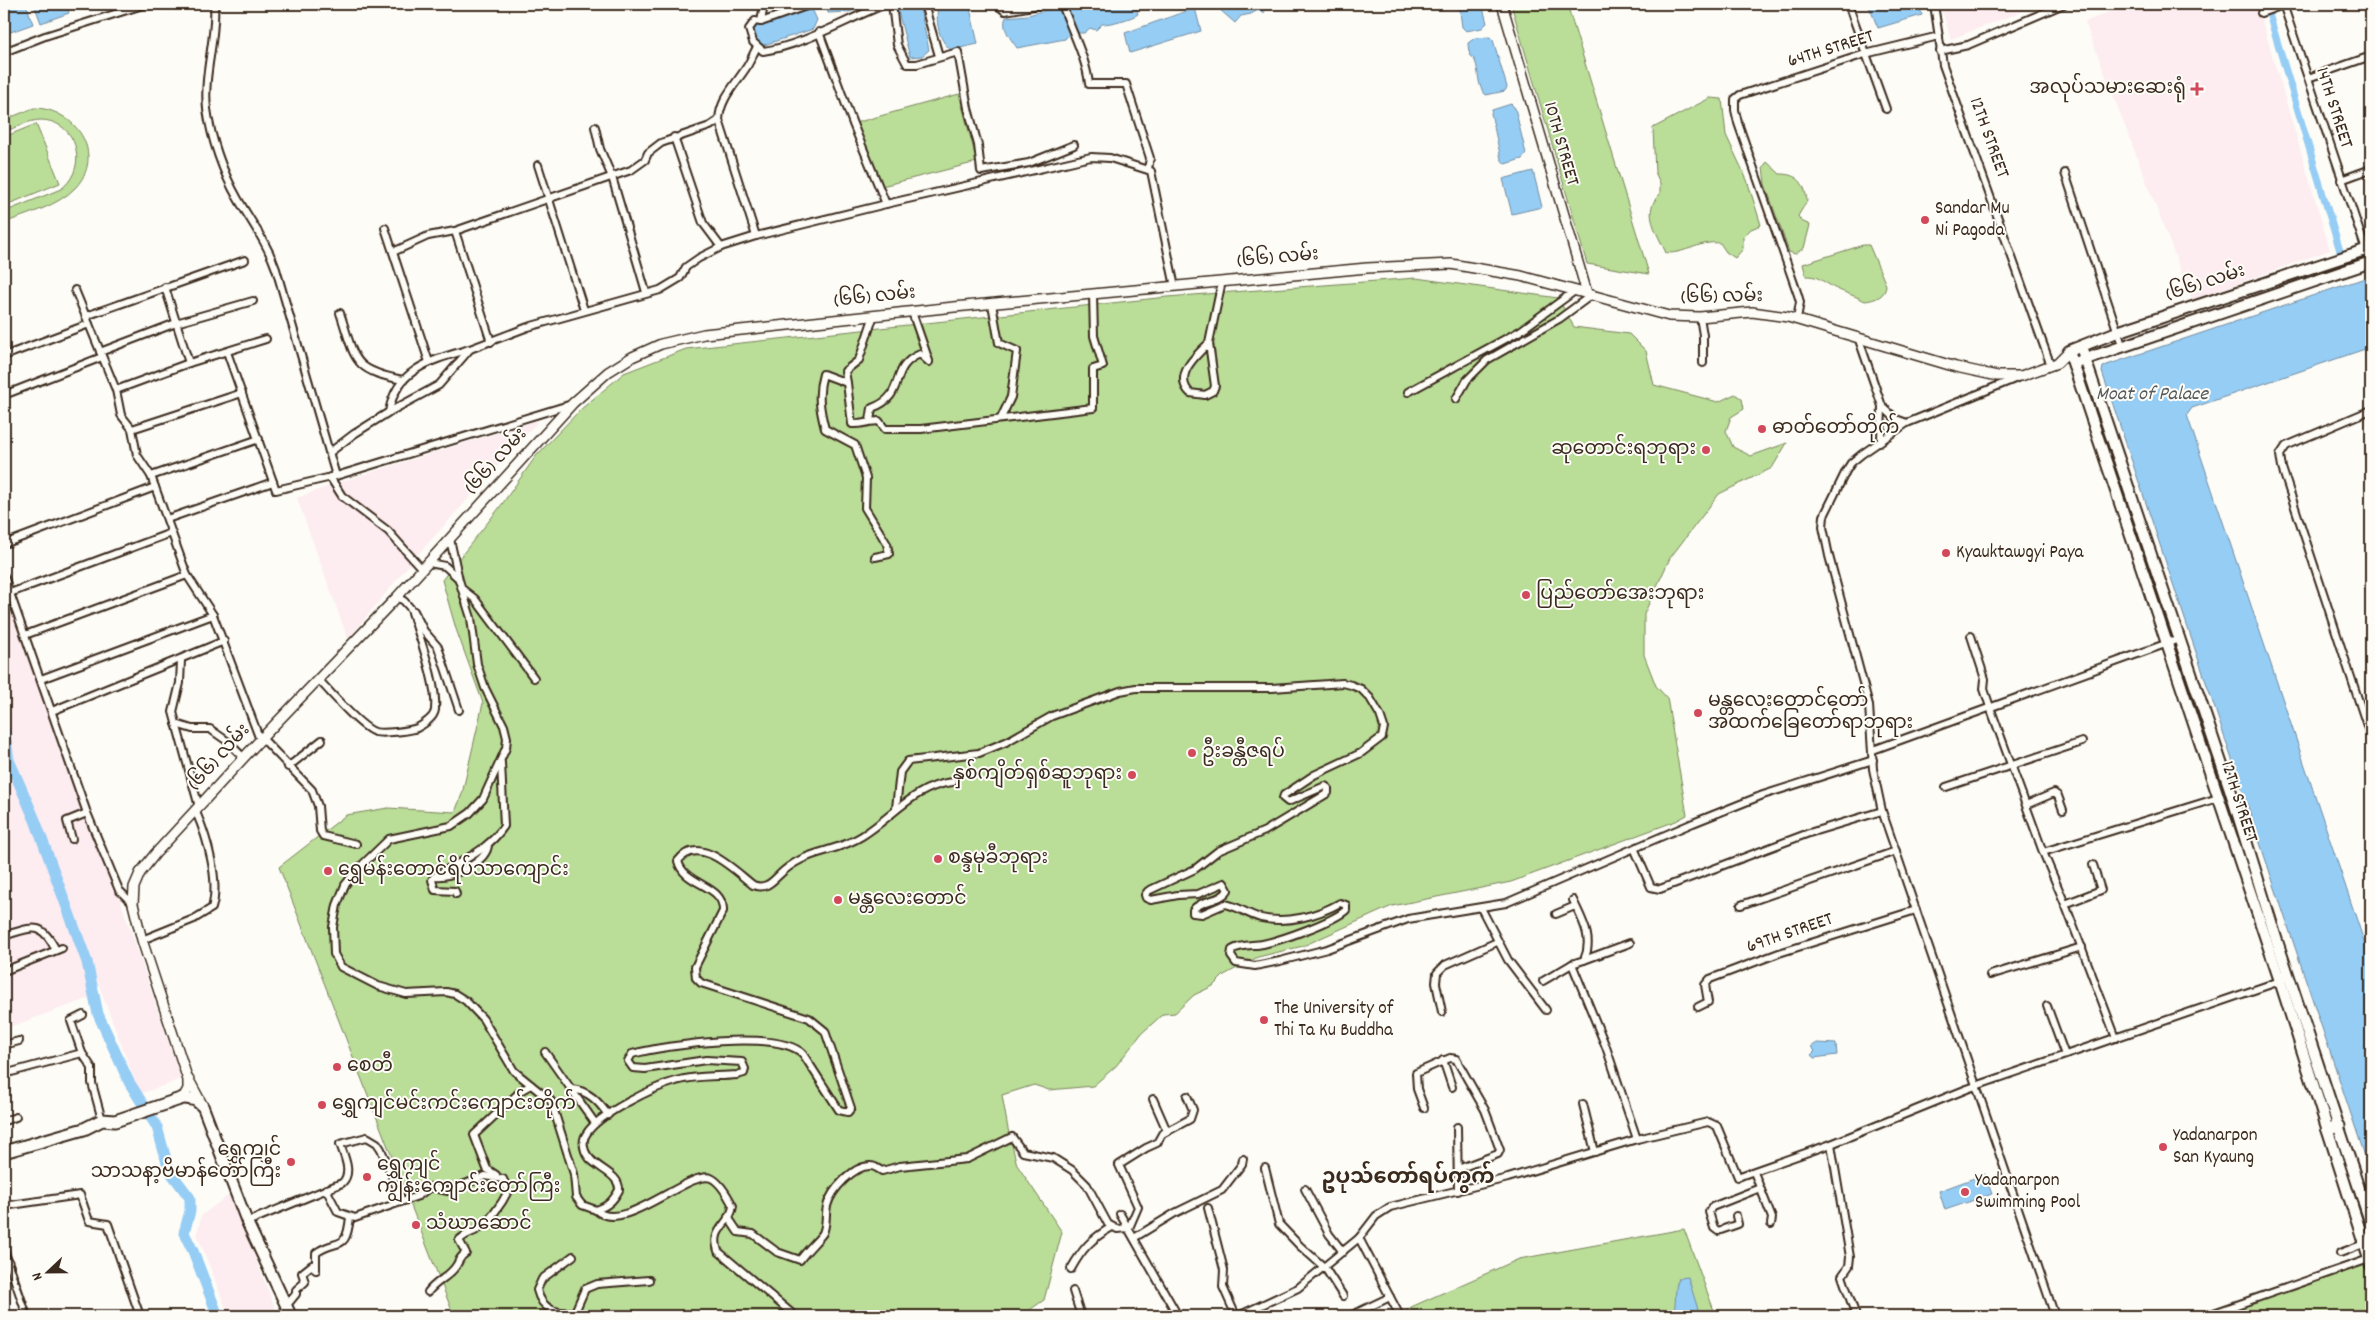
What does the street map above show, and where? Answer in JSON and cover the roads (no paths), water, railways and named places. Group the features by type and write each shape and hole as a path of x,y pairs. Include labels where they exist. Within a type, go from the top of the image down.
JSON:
{"highway":[{"path":"4,1159 77,1137 115,1121 183,1098"},
{"path":"4,1152 84,1129 102,1120 115,1121"}],"main road":[{"name":"(၆၆) လမ်း","path":"2069,351 2117,332 2368,249"},
{"name":"(၆၆) လမ်း","path":"2074,364 2122,345 2370,262"},
{"name":"12TH STREET","path":"2081,346 2179,639 2333,1128 2370,1262"},
{"name":"12TH STREET","path":"2069,351 2218,798 2285,980"},
{"path":"183,1098 195,1100 203,1107 247,1222 291,1316"},
{"name":"12TH STREET","path":"2333,1128 2371,1224"}],"street":[{"path":"4,52 44,36 146,4"},
{"path":"214,4 215,24 208,58 206,93 212,131 229,182 270,252 329,453 338,493 388,531 425,566 445,566 459,580"},
{"path":"761,22 764,4"},
{"path":"812,4 761,22 756,21 749,29 753,42 757,47 768,50 807,38 886,4"},
{"path":"892,4 897,45 906,64 917,64 958,52 982,171 1029,163 1074,145"},
{"path":"924,4 939,56"},
{"path":"996,4 1005,11 1044,4"},
{"path":"1062,4 1073,37 1087,66 1089,84 1126,84 1150,158 1148,169"},
{"name":"10TH STREET","path":"1502,4 1590,294"},
{"path":"1848,4 1886,109"},
{"name":"12TH STREET","path":"1934,4 1943,65 2054,364"},
{"path":"1940,51 1968,45 2064,4"},
{"path":"2262,12 2283,4"},
{"name":"14TH STREET","path":"2283,4 2341,180 2368,249 2370,262"},
{"path":"819,32 853,124 886,204"},
{"name":"64TH STREET","path":"1797,319 1800,302 1738,123 1734,110 1735,100 1740,95 1865,54 1939,36"},
{"path":"756,236 719,120 721,108 729,91 746,68 757,47"},
{"path":"2308,78 2371,56"},
{"path":"393,252 428,236 455,231 631,170 645,160 654,148 674,137 710,126 719,120"},
{"path":"595,127 600,149 612,177 646,292"},
{"path":"674,137 703,222 721,247"},
{"path":"389,412 391,399 403,380 428,362 584,310 669,286 680,278 686,267 721,247 756,236 886,204 1091,157 1110,158 1151,171 1175,287"},
{"path":"538,165 584,310"},
{"path":"2341,180 2371,169"},
{"path":"2065,173 2122,345"},
{"path":"385,228 428,362"},
{"path":"455,231 491,342"},
{"path":"86,316 245,260"},
{"name":"(၆၆) လမ်း","path":"203,1107 188,1080 142,940 133,904 134,887 140,874 155,854 261,739 398,597 573,404 608,372 632,356 661,344 704,334 874,315 1367,268 1451,264 1521,276 1669,316 1700,317 1752,312 1797,319 1978,373 2021,376 2054,364 2074,364"},
{"path":"1209,343 1192,360 1186,370 1184,383 1190,394 1205,395 1213,391 1215,378 1209,343 1222,281"},
{"path":"165,287 189,363"},
{"path":"75,290 116,390 121,415 132,429 137,455 151,476 187,575 213,615 261,739 309,787 315,796 319,811 320,831 323,836 356,844"},
{"path":"1408,392 1520,331 1576,290"},
{"path":"874,315 859,360 845,371 852,424 860,425 870,421 879,421 885,429 921,429 1093,408 1093,369 1103,366 1094,336 1093,294"},
{"path":"1456,399 1467,380 1487,360 1559,319 1590,294"},
{"path":"4,395 176,323 254,301"},
{"path":"992,304 999,343 1018,351 1011,397 1001,418"},
{"path":"870,421 872,408 885,404 896,388 897,379 908,359 920,354 929,362 912,312"},
{"path":"340,313 355,357 366,370 381,376 403,380"},
{"path":"1700,317 1703,334 1703,363"},
{"path":"4,356 89,324"},
{"path":"1858,337 1882,406 1882,440"},
{"path":"116,390 189,363 266,339"},
{"path":"329,453 354,434 389,412 439,385 457,367 470,349"},
{"name":"(၆၆) လမ်း","path":"2054,364 2069,351"},
{"path":"227,352 276,490 333,477 573,404"},
{"path":"846,382 823,374 819,386 819,404 825,429 855,445 866,478 865,508 887,544 889,554 875,557"},
{"path":"2021,376 1906,423 1882,440 1851,463 1823,521 1829,556 1869,704 1874,778 1882,810 2055,1316"},
{"path":"132,429 242,393"},
{"path":"1882,406 1896,419 1906,423"},
{"path":"2371,410 2286,446 2280,455 2282,468 2299,521 2371,738"},
{"path":"151,476 259,439"},
{"path":"167,519 273,482"},
{"path":"4,544 155,487"},
{"path":"10,594 171,533"},
{"path":"450,539 459,580 471,618 477,664 485,688 504,726 507,738 506,748 501,763 483,799 470,813 450,826 389,839 359,868 345,886 336,905 333,927 334,954 341,967 378,986 406,994 446,992 460,996 483,1019 514,1071 552,1101 574,1174 576,1197 582,1205 607,1216 634,1210 695,1181 710,1178 717,1183 732,1204 732,1212 716,1236 718,1251 795,1316"},
{"path":"25,635 187,575"},
{"path":"4,576 88,813 119,890 133,904"},
{"path":"462,589 475,599 534,678"},
{"path":"398,597 415,613 424,630 438,647 459,710"},
{"path":"318,680 360,722 376,732 413,729 428,721 435,710 434,695 410,609"},
{"path":"41,679 213,615"},
{"path":"1971,636 1985,679 1984,689 1990,707 2043,852 2066,904 2116,1038"},
{"path":"1873,750 2179,639"},
{"path":"52,711 224,641"},
{"path":"142,940 194,919 212,908 215,891 214,874 173,707 180,683 181,660"},
{"path":"896,808 900,772 908,761 980,753 1006,742 1052,716 1120,691 1165,686 1272,688 1343,683 1361,689 1370,698 1380,715 1384,728 1382,737 1361,753 1314,775 1284,795 1283,798 1288,802 1325,786 1328,788 1328,793 1276,825 1218,851 1195,868 1148,891 1145,895 1146,898 1151,900 1178,895 1198,894 1224,883 1228,890 1225,895 1197,905 1193,914 1202,914 1225,904 1261,918 1276,919 1311,916 1340,903 1346,905 1346,910 1342,914 1306,929 1270,942 1234,949 1231,956 1236,963 1255,966 1327,948 1408,919 1506,904 1763,795 1873,760"},
{"path":"176,724 192,729 210,729 227,740 244,758"},
{"path":"288,767 322,740"},
{"path":"1946,787 2082,742"},
{"path":"456,894 455,891 435,890 431,883 435,876 449,874 476,863 486,854 488,844 504,826 501,763"},
{"path":"596,1210 612,1202 620,1187 616,1180 594,1163 585,1151 586,1134 595,1124 639,1096 676,1081 696,1077 737,1075 744,1073 745,1069 745,1065 742,1062 706,1060 638,1069 629,1065 629,1057 632,1054 727,1041 781,1043 798,1048 839,1110 843,1112 851,1108 831,1048 821,1026 809,1018 701,982 696,978 695,967 723,911 723,905 714,892 683,872 678,861 685,854 709,852 754,885 762,887 768,885 797,860 862,837 896,808 937,783 953,782"},
{"path":"2026,805 2054,793 2058,796 2063,810"},
{"path":"2043,852 2218,798"},
{"path":"1635,850 1651,887 1660,889 1810,833 1882,810"},
{"path":"72,838 67,821 88,813"},
{"path":"1741,905 1896,851"},
{"path":"2066,904 2102,889 2093,866"},
{"path":"1556,914 1574,903 1589,941 1584,960"},
{"path":"1481,908 1508,960 1546,1010"},
{"name":"69TH STREET","path":"1698,1007 1708,1002 1705,983 1710,979 1780,953 1916,910"},
{"path":"4,971 59,949 40,928 33,927 6,935"},
{"path":"1442,1012 1436,983 1437,973 1445,965 1497,942"},
{"path":"1543,981 1572,964 1630,943"},
{"path":"1990,975 2082,947"},
{"path":"1572,964 1606,1047 1637,1139"},
{"path":"1208,1208 1224,1270 1223,1287 1237,1316 1298,1288 1325,1268 1359,1238 1383,1210 1458,1191 1637,1139 1708,1122 1713,1123 1720,1132 1738,1177 1831,1144 1975,1086 2285,980"},
{"path":"2047,1006 2065,1055"},
{"path":"82,1015 71,1020 82,1053 93,1070 92,1083 102,1120"},
{"path":"4,1046 19,1041"},
{"path":"545,1052 595,1124"},
{"path":"4,1074 82,1053"},
{"path":"1424,1108 1417,1089 1416,1073 1443,1060 1456,1059 1485,1110 1500,1146 1498,1154 1458,1168"},
{"path":"1443,1060 1452,1087"},
{"path":"183,1098 188,1089 188,1080"},
{"path":"428,1292 434,1284 445,1278 456,1266 459,1257 466,1253 458,1240 466,1232 477,1230 503,1200 507,1187 501,1178 487,1169 474,1135 522,1090 531,1085"},
{"path":"571,1089 586,1092 600,1104 608,1115"},
{"path":"1129,1228 1138,1207 1119,1165 1157,1143 1162,1134 1190,1119 1193,1110 1187,1096"},
{"path":"1153,1099 1168,1131"},
{"path":"1583,1104 1595,1152"},
{"path":"4,1121 16,1117"},
{"path":"1457,1127 1458,1191"},
{"path":"247,1222 342,1183 348,1171 340,1144 367,1137 373,1140 381,1149 402,1201"},
{"path":"728,1217 738,1232 753,1234 777,1252 800,1260 809,1247 823,1235 828,1216 826,1207 845,1177 866,1167 874,1166 882,1171 900,1166 967,1160 1012,1137 1023,1152 1053,1158 1080,1177 1108,1224 1112,1227"},
{"path":"1831,1144 1850,1257 1849,1266 1842,1276 1856,1316"},
{"path":"1134,1238 1175,1213 1222,1190 1244,1159"},
{"path":"1265,1168 1279,1224 1325,1268 1343,1296"},
{"path":"1754,1172 1772,1218 1771,1224"},
{"path":"326,1189 334,1207 341,1214 354,1218 418,1196 430,1187 448,1191 486,1176 501,1178"},
{"path":"1305,1188 1329,1234 1343,1252"},
{"path":"1736,1216 1738,1224 1718,1231 1714,1228 1709,1212 1712,1207 1760,1188"},
{"path":"4,1206 80,1194 89,1221 108,1224 140,1316"},
{"path":"1120,1214 1178,1316"},
{"path":"287,1305 296,1294 296,1290 305,1282 302,1273 312,1265 316,1270 316,1253 345,1240 348,1235 350,1217"},
{"path":"1071,1269 1094,1237 1112,1227 1129,1228"},
{"path":"1359,1238 1400,1316"},
{"path":"2340,1253 2364,1244"},
{"path":"4,1249 27,1316"},
{"path":"573,1256 542,1279 537,1290 540,1298 552,1310 563,1313 575,1312 585,1289 597,1284 649,1280"},
{"path":"2205,1316 2370,1262"},
{"path":"1072,1291 1081,1316"},
{"path":"1350,1316 1390,1297"},
{"path":"1252,1309 1256,1316"}],"water":[{"path":"4,4 26,4 33,24 5,34"},
{"path":"34,4 66,4 69,13 41,23"},
{"path":"835,4 870,4 849,12 828,13 827,7"},
{"path":"896,4 919,4 929,50 922,56 910,57"},
{"path":"938,4 969,4 978,44 951,50 946,46 938,29"},
{"path":"1070,4 1135,4 1138,14 1131,18 1102,24 1096,30 1090,28 1084,33 1076,33 1067,7"},
{"path":"1265,4 1264,13 1258,10 1241,16 1235,23 1219,9 1218,5"},
{"path":"1459,4 1482,4 1487,23 1482,28 1466,31 1462,27"},
{"path":"1868,4 1919,4 1922,15 1878,28"},
{"path":"1061,8 1069,34 1065,39 1017,48 1006,29 1006,17 1028,15"},
{"path":"1195,8 1201,31 1130,53 1125,33"},
{"path":"809,10 813,11 817,20 813,29 761,46 754,35 755,27"},
{"path":"1490,37 1493,40 1507,87 1505,91 1486,95 1479,83 1476,65 1470,55 1468,43 1475,38"},
{"path":"1511,104 1515,108 1526,154 1522,159 1505,164 1501,159 1491,113 1492,110"},
{"path":"1533,171 1542,207 1512,214 1503,179"},
{"name":"Moat of Palace","path":"2371,276 2371,347 2192,408 2187,415 2371,962 2371,1174 2102,372 2103,367 2107,365"},
{"path":"1817,1043 1836,1044 1837,1055 1814,1058 1811,1055 1815,1051 1811,1047"},
{"name":"Yadanarpon Swimming Pool","path":"1985,1174 1992,1194 1945,1210 1939,1191"},
{"path":"1688,1277 1700,1316 1672,1316 1675,1307 1677,1282 1679,1278"}],"waterway":[{"path":"2266,4 2340,251"},
{"path":"4,728 9,760 35,820 87,962 98,1014 129,1082 157,1127 169,1170 190,1198 190,1211 184,1233 193,1251 218,1316"}],"railway":[{"path":"4,1240 30,1316"}],"place":[{"name":"အလုပ်သမားဆေးရုံ","path":"2197,89"},
{"name":"Sandar Mu Ni Pagoda","path":"1925,220"},
{"name":"ဓာတ်တော်တိုက်","path":"1762,429"},
{"name":"ဆုတောင်းရဘုရား","path":"1706,450"},
{"name":"Kyauktawgyi Paya","path":"1946,553"},
{"name":"ပြည်တော်အေးဘုရား","path":"1526,595"},
{"name":"မန္တ‌လေးတောင်တော် အထက်ခြေတော်ရာဘုရား‌","path":"1698,713"},
{"name":"ဦးခန္တီဇရပ်","path":"1192,753"},
{"name":"နှစ်ကျိတ်ရှစ်ဆူဘုရား","path":"1132,775"},
{"name":"စန္ဒမုခီဘုရား","path":"938,859"},
{"name":"ရွှေမန်းတောင်ရိပ်သာကျောင်း","path":"328,871"},
{"name":"မန္တလေးတောင်","path":"838,900"},
{"name":"The University of Thi Ta Ku Buddha","path":"1264,1020"},
{"name":"စေတီ","path":"337,1067"},
{"name":"ရွှေကျင်မင်းကင်းကျောင်းတိုက်","path":"322,1105"},
{"name":"Yadanarpon San Kyaung","path":"2163,1147"},
{"name":"ရွှေကျင် သာသနာ့ဗိမာန်တော်ကြီး","path":"291,1162"},
{"name":"ရွှေကျင် ကျွန်းကျောင်းတော်ကြီး","path":"367,1177"},
{"name":"Yadanarpon Swimming Pool","path":"1965,1192"},
{"name":"သံဃာဆောင်","path":"416,1225"}],"district":[{"name":"ဥပုသ်တော်ရပ်ကွက်","path":"1408,1179"}]}
